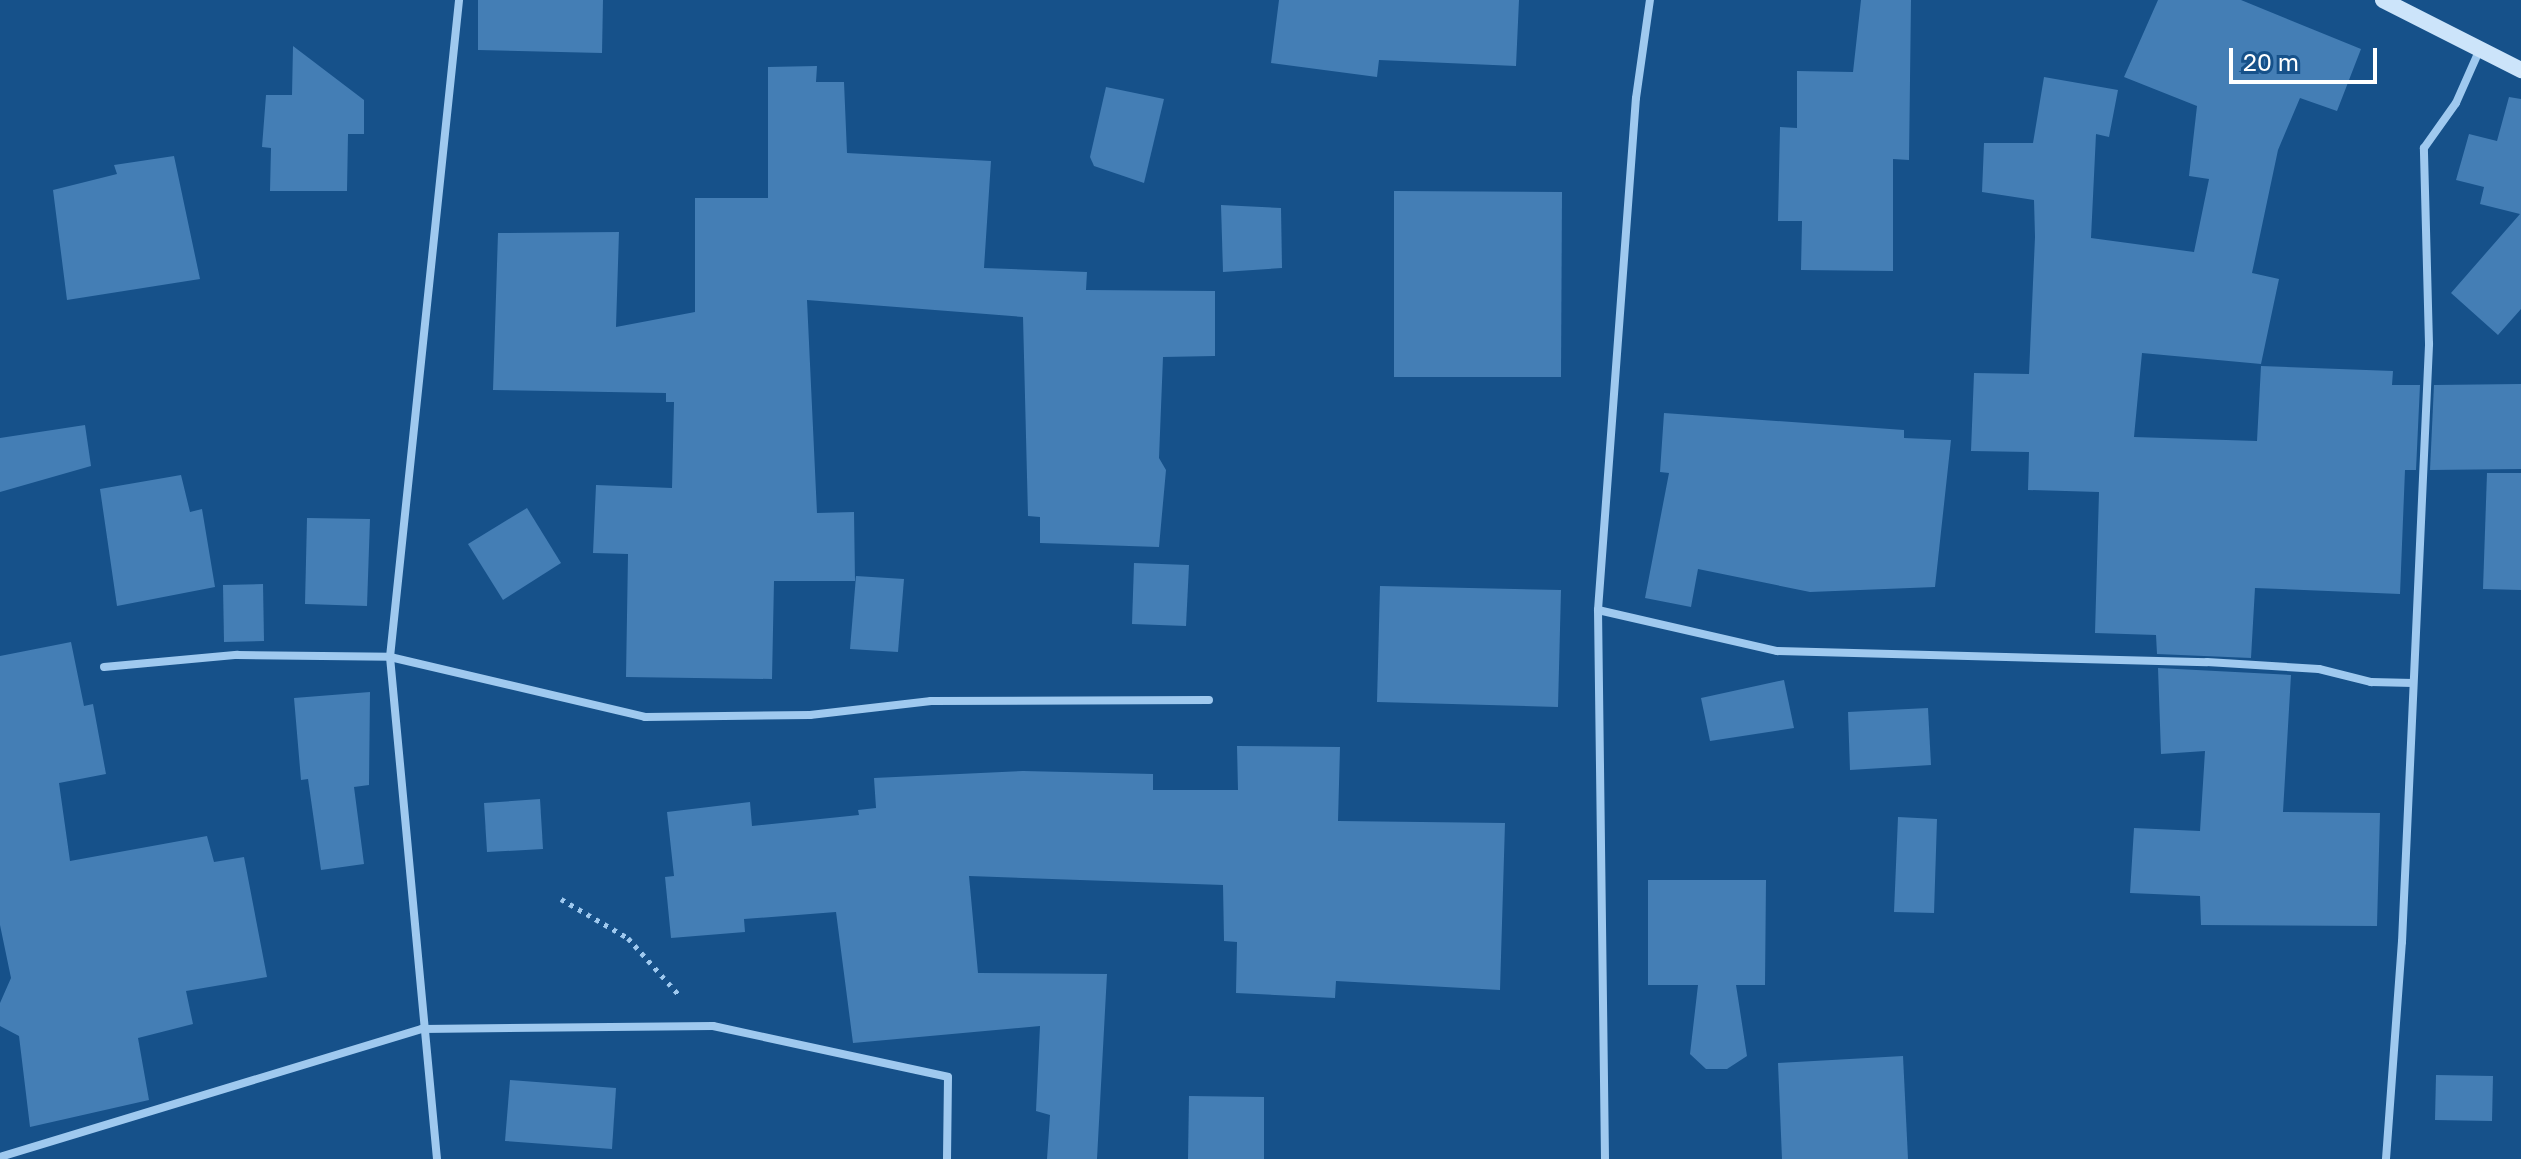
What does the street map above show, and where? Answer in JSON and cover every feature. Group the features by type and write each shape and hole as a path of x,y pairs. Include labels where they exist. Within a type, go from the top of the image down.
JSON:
{"street":[{"path":"437,1159 422,1029 390,657 459,0"},
{"path":"1605,1159 1598,610 1636,98 1650,0"},
{"path":"2383,0 2521,70"},
{"path":"2386,1159 2429,344 2424,148 2456,103 2479,51"},
{"path":"1598,610 1777,651 2207,662 2319,669 2371,682 2413,683"},
{"path":"104,667 237,655 390,657 645,717 810,715 931,701 1209,700"},
{"path":"0,1157 422,1029 713,1026 948,1077 947,1159"}],"path":[{"path":"561,899 628,938 713,1026"}],"building":[{"path":"478,0 603,0 602,53 478,50"},
{"path":"1279,0 1519,0 1516,66 1379,60 1377,77 1271,63"},
{"path":"1861,0 1911,0 1909,160 1893,159 1893,271 1801,270 1802,221 1778,221 1780,127 1797,128 1797,71 1853,72"},
{"path":"2158,0 2241,0 2361,49 2337,111 2300,98 2278,150 2252,273 2279,279 2261,364 2142,353 2134,437 2257,441 2261,366 2393,371 2392,385 2420,385 2416,470 2405,470 2400,594 2255,588 2251,658 2157,654 2156,635 2095,633 2099,492 2028,490 2029,452 1971,451 1974,373 2029,374 2035,237 2034,200 1982,192 1984,143 2033,143 2044,77 2118,90 2109,137 2096,134 2091,238 2194,252 2209,179 2189,176 2197,106 2124,77"},
{"path":"293,46 364,100 364,134 348,134 347,191 270,191 271,148 262,147 266,95 292,95"},
{"path":"817,66 816,82 844,82 847,153 991,161 984,268 1087,272 1086,290 1215,291 1215,356 1163,357 1159,458 1166,470 1159,547 1040,543 1040,517 1028,516 1023,317 807,300 817,513 854,512 855,581 774,581 772,679 626,677 628,554 593,553 596,485 672,488 674,402 666,402 666,393 493,390 498,233 619,232 616,327 695,312 695,198 768,198 768,67"},
{"path":"1106,87 1164,99 1144,183 1094,166 1090,157"},
{"path":"2509,97 2521,99 2521,309 2498,335 2451,293 2520,214 2480,204 2484,187 2456,180 2469,134 2497,141"},
{"path":"174,156 200,279 67,300 53,190 117,174 114,165"},
{"path":"1394,191 1562,192 1561,377 1394,377"},
{"path":"1221,205 1281,208 1282,268 1223,272"},
{"path":"2521,384 2521,469 2430,470 2434,385"},
{"path":"1664,413 1904,430 1904,438 1951,440 1935,587 1810,592 1698,569 1691,607 1645,598 1669,473 1660,472"},
{"path":"85,425 91,466 0,492 0,438"},
{"path":"2487,473 2521,473 2521,590 2483,589"},
{"path":"181,475 190,512 202,509 215,587 117,606 100,489"},
{"path":"527,508 561,563 503,600 468,544"},
{"path":"307,518 370,519 367,606 305,604"},
{"path":"1134,563 1189,565 1186,626 1132,624"},
{"path":"856,576 904,579 898,652 850,649"},
{"path":"263,584 264,641 224,642 223,585"},
{"path":"1380,586 1561,590 1558,707 1377,702"},
{"path":"71,642 84,706 93,704 106,774 59,783 70,861 207,836 214,862 244,857 267,977 186,991 193,1024 138,1038 149,1100 30,1127 19,1036 0,1026 0,1003 11,978 0,925 0,656"},
{"path":"2158,668 2291,675 2283,812 2380,813 2377,926 2201,925 2200,896 2130,893 2134,828 2200,831 2205,751 2161,754"},
{"path":"1784,680 1794,728 1710,741 1701,698"},
{"path":"370,692 369,785 354,787 364,864 321,870 308,779 301,780 294,698"},
{"path":"1928,708 1931,765 1850,770 1848,712"},
{"path":"1237,746 1340,747 1338,821 1505,823 1500,990 1336,981 1335,998 1236,993 1237,942 1224,941 1223,885 969,876 978,973 1107,974 1097,1159 1047,1159 1050,1115 1036,1111 1040,1026 853,1043 836,912 744,919 745,932 671,938 665,877 674,876 667,812 750,802 752,826 859,815 858,810 876,808 874,778 1023,771 1153,774 1153,790 1238,790"},
{"path":"540,799 543,849 487,852 484,803"},
{"path":"1898,817 1937,819 1934,913 1894,912"},
{"path":"1648,880 1766,880 1765,985 1736,985 1747,1056 1727,1069 1706,1069 1690,1054 1698,985 1648,985"},
{"path":"1903,1056 1908,1159 1782,1159 1778,1063"},
{"path":"2436,1075 2493,1076 2492,1121 2435,1120"},
{"path":"510,1080 616,1088 612,1149 505,1141"},
{"path":"1189,1096 1264,1097 1264,1159 1188,1159"}]}
